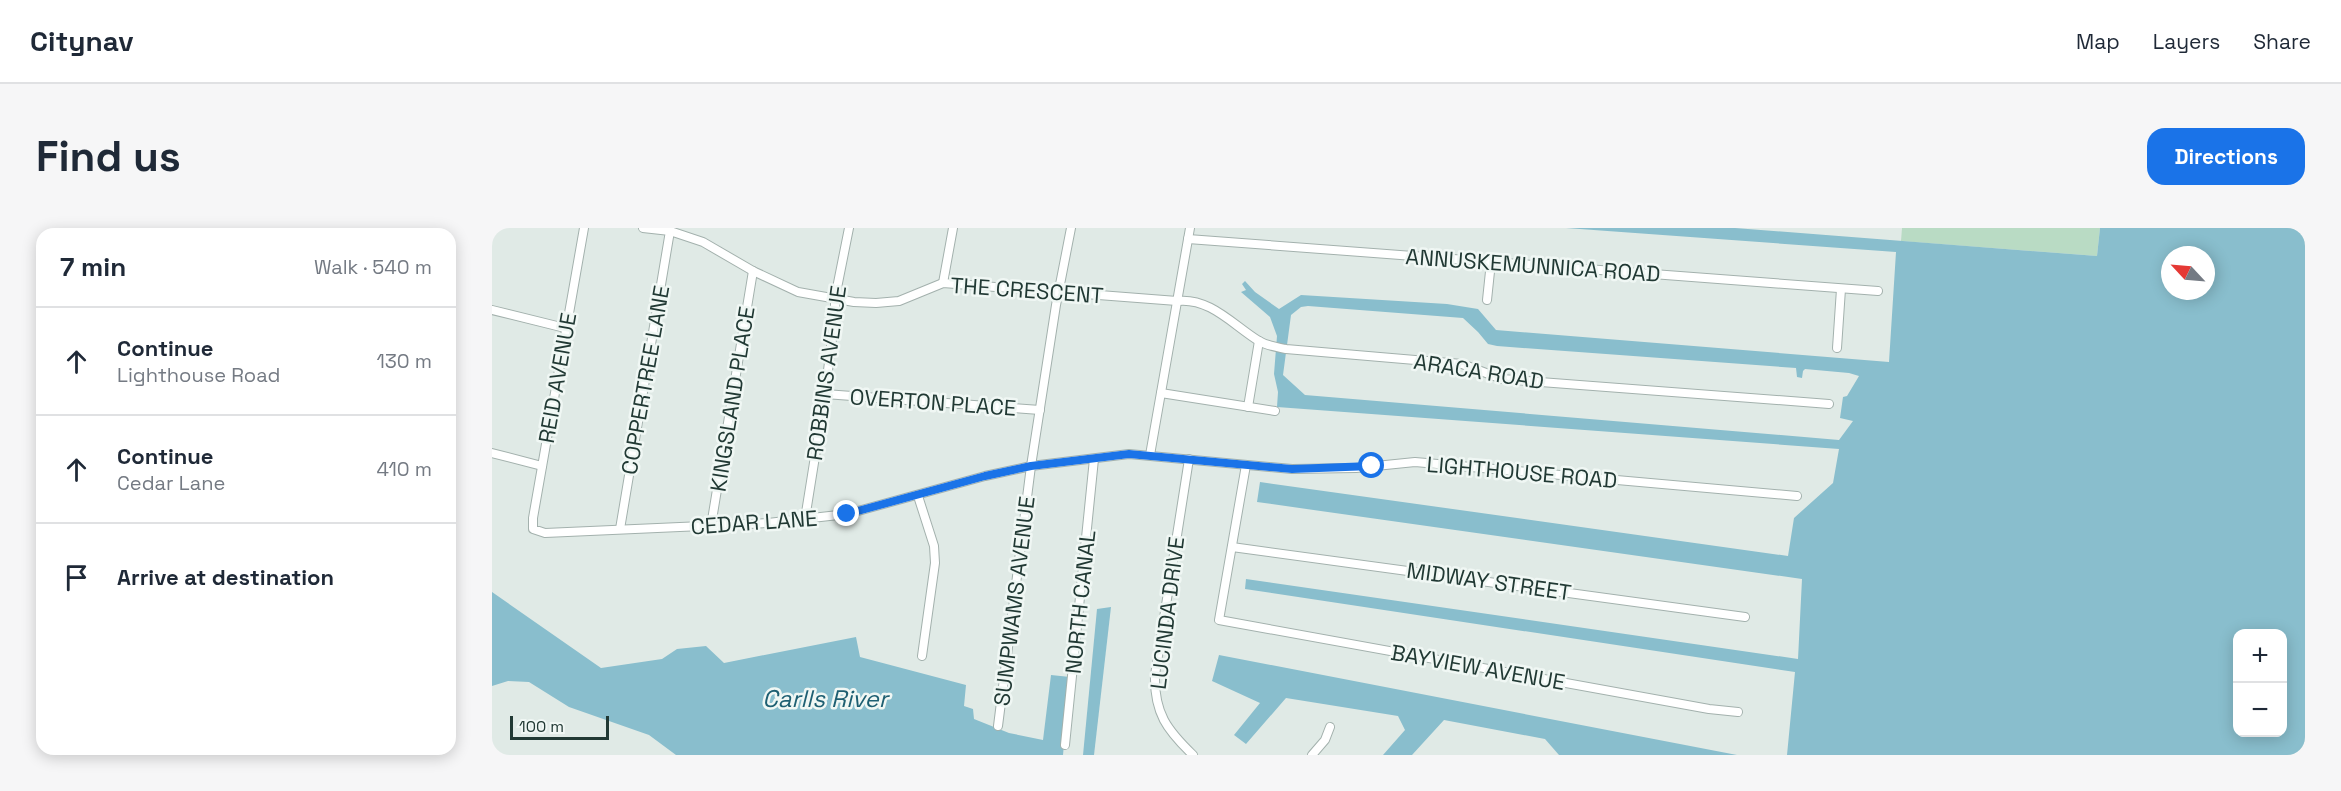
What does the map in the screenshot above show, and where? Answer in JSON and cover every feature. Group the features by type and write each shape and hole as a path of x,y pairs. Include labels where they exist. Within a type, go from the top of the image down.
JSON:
{"street":[{"name":"REID AVENUE","path":"533,529 565,328 584,228"},
{"name":"THE CRESCENT","path":"643,228 670,231 704,242 753,271 798,292 835,298 876,303 898,301 943,283 1177,301"},
{"name":"ROBBINS AVENUE","path":"805,519 836,315 835,298 849,228"},
{"path":"943,283 953,228"},
{"name":"SUMPWAMS AVENUE","path":"999,726 1031,466 1071,228"},
{"path":"1150,455 1190,228"},
{"name":"COPPERTREE LANE","path":"620,529 670,231"},
{"name":"ANNUSKEMUNNICA ROAD","path":"1188,239 1878,291"},
{"path":"1487,300 1491,262"},
{"name":"KINGSLAND PLACE","path":"711,526 753,271"},
{"path":"1837,348 1841,289"},
{"name":"ARACA ROAD","path":"1177,301 1185,300 1211,308 1229,317 1259,341 1286,349 1462,364 1502,379 1829,404"},
{"path":"492,310 565,328"},
{"path":"1248,407 1259,341"},
{"path":"1161,393 1275,411"},
{"name":"OVERTON PLACE","path":"825,394 1040,410"},
{"path":"492,453 542,466"},
{"name":"CEDAR LANE","path":"533,529 545,533 711,526 768,523 847,514 985,476 1031,466 1129,454 1246,465"},
{"name":"NORTH CANAL","path":"1065,745 1094,459"},
{"name":"LUCINDA DRIVE","path":"1189,459 1155,675 1154,695 1167,725 1193,755"},
{"name":"LIGHTHOUSE ROAD","path":"1246,465 1327,469 1415,462 1797,496"},
{"path":"1232,547 1246,465"},
{"path":"918,496 934,546 935,563 922,656"},
{"name":"MIDWAY STREET","path":"1232,547 1745,616"},
{"name":"BAYVIEW AVENUE","path":"1232,547 1219,620 1709,709 1738,712"},
{"path":"1312,755 1325,740 1330,727"}],"green space":[{"path":"1902,228 2100,228 2097,256 1901,241"}],"water":[{"path":"1566,228 1735,228 2097,256 2100,228 2305,228 2305,755 1787,755 1795,672 1245,589 1246,579 1798,659 1802,579 1257,502 1260,482 1788,556 1794,518 1833,483 1839,449 1277,407 1278,392 1274,374 1277,336 1270,317 1241,292 1246,290 1242,284 1245,281 1255,292 1279,309 1301,295 1447,304 1478,309 1496,330 1889,362 1896,252","holes":["1301,307 1463,318 1488,344 1497,346 1796,368 1797,377 1802,378 1805,369 1849,373 1859,376 1847,396 1843,397 1840,418 1853,421 1839,440 1305,395 1283,375 1291,315"]},
{"name":"Carlls River","path":"492,592 601,668 662,659 677,649 706,646 724,663 856,637 860,657 966,685 964,706 973,709 974,719 1009,733 1043,740 1051,675 1070,677 1063,755 676,755 649,735 569,707 529,682 508,681 492,686"},
{"path":"1111,607 1094,755 1083,755 1097,609"},
{"path":"1219,655 1737,755 1559,755 1545,739 1444,720 1412,755 1383,755 1405,730 1398,716 1286,698 1246,744 1234,735 1260,703 1212,681"}],"route":[{"path":"847,514 985,476 1031,466 1129,454 1292,469 1372,466"}]}
